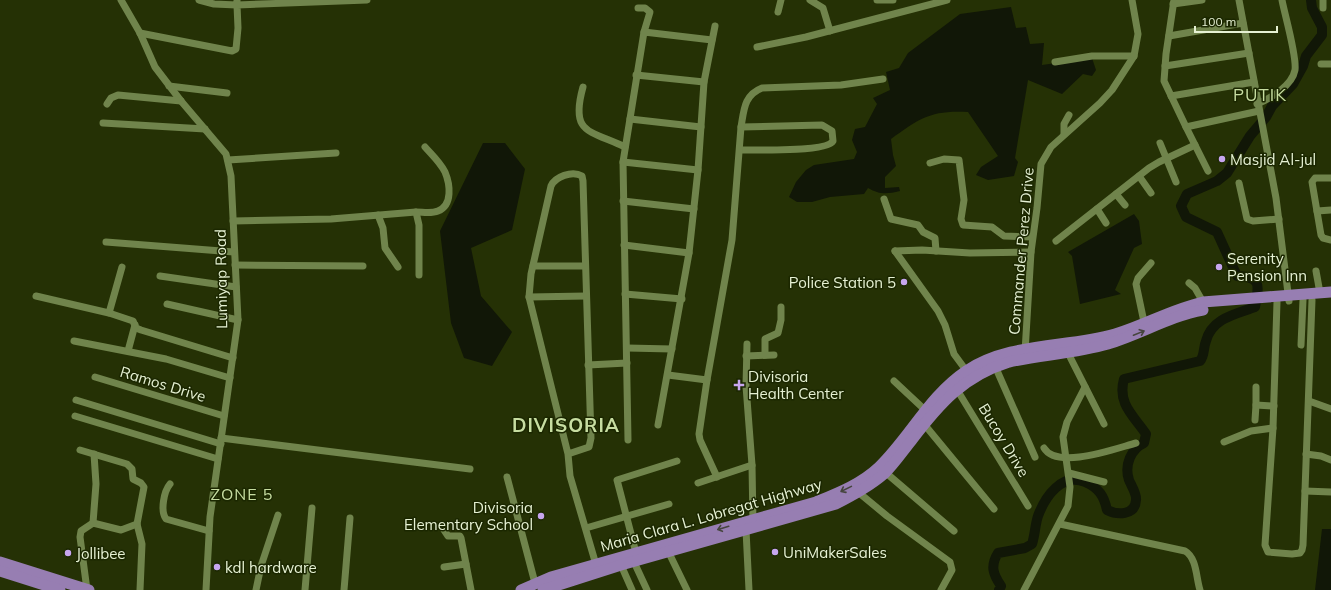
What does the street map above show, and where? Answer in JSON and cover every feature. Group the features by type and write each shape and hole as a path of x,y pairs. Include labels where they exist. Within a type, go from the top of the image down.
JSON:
{"highway":[{"name":"Maria Clara L. Lobregat Highway","path":"1264,300 1277,302 1289,298 1316,296"},
{"name":"Maria Clara L. Lobregat Highway","path":"597,568 621,565 635,557 669,553 751,526 816,502 859,482 879,467 925,410 987,361 1065,347 1113,342 1180,315 1201,310 1264,300 1316,296 1331,298"},
{"name":"Maria Clara L. Lobregat Highway","path":"1065,347 1117,333 1185,306 1203,302 1245,302"},
{"name":"Maria Clara L. Lobregat Highway","path":"970,374 1024,354"},
{"name":"Maria Clara L. Lobregat Highway","path":"521,590 559,583 597,568 635,557 836,504 858,492 885,472 954,386"},
{"path":"0,562 88,590"},
{"path":"0,571 60,590"}],"street":[{"name":"Lumiyap Road","path":"121,0 140,33 155,67 181,101 219,145 228,160 231,176 238,320 209,531 206,590"},
{"path":"199,0 214,4 237,2 367,0"},
{"path":"778,12 781,0"},
{"path":"810,0 823,8 830,30"},
{"path":"877,0 893,0"},
{"path":"757,47 830,30 927,2 947,0"},
{"name":"Commander Perez Drive","path":"1024,354 1032,237 1037,208 1041,164 1051,147 1100,103 1112,90 1134,56 1138,34 1132,0"},
{"path":"1202,0 1174,2 1164,81 1208,171"},
{"path":"1239,0 1279,219 1289,298"},
{"path":"1186,127 1258,107 1285,86 1292,77 1295,70 1294,58 1282,0"},
{"path":"1322,8 1323,0"},
{"path":"140,33 232,51 236,49 237,41 237,2"},
{"path":"628,440 623,162 636,75 644,32 650,12 645,8 638,8"},
{"path":"1169,36 1243,23"},
{"path":"658,425 682,299 689,253 698,170 704,82 715,26"},
{"path":"644,32 712,40"},
{"path":"1165,66 1249,53"},
{"path":"1055,62 1092,56 1134,56"},
{"path":"1321,64 1331,64"},
{"path":"636,75 704,82"},
{"path":"717,477 700,440 699,434 707,380 729,264 741,126 745,105 748,98 762,88 841,85 883,80"},
{"path":"1171,96 1254,82"},
{"path":"169,86 227,93"},
{"path":"584,87 578,117 582,124 592,134 625,147"},
{"path":"107,104 111,98 118,95 181,101"},
{"path":"1064,134 1064,124 1069,115"},
{"path":"630,119 701,127"},
{"path":"103,123 205,129"},
{"path":"740,150 818,148 828,146 833,141 832,131 822,125 741,126"},
{"path":"1160,143 1176,182"},
{"path":"1056,241 1139,176 1166,158 1195,145"},
{"path":"233,222 331,219 416,212 431,213 442,209 448,200 449,182 445,171 425,147"},
{"path":"228,160 336,152"},
{"path":"930,163 950,158 960,162 960,178 964,200 961,222 963,225 992,227 1004,236 1032,237"},
{"path":"623,162 698,170"},
{"path":"568,454 585,449 590,443 583,181 582,176 577,174 558,178 553,182 533,266 529,297 568,454 570,476 597,568"},
{"path":"1139,176 1151,193"},
{"path":"1331,178 1318,178 1312,180 1321,235 1323,238 1331,240"},
{"path":"1239,183 1247,219 1253,221 1279,219"},
{"path":"1116,194 1125,205"},
{"path":"884,199 888,214 893,221 918,224 923,232 935,238 936,251"},
{"path":"623,201 694,209"},
{"path":"1097,209 1106,223"},
{"path":"1317,211 1331,210"},
{"path":"416,212 419,225 419,275"},
{"path":"378,215 383,228 385,248 398,267"},
{"path":"106,242 234,252"},
{"path":"624,245 689,253"},
{"path":"970,374 954,354 945,325 938,311 895,251 970,253 1031,252"},
{"path":"1144,322 1136,284 1138,278 1151,263"},
{"path":"235,265 363,266"},
{"path":"533,266 585,266"},
{"path":"108,313 122,267"},
{"path":"1277,302 1273,428 1265,545 1268,552 1292,554 1300,553 1302,550 1306,454 1316,296 1316,271"},
{"path":"160,276 236,287"},
{"path":"1189,283 1195,288 1203,302"},
{"path":"625,294 682,299"},
{"path":"36,296 108,313 133,321 141,330 233,358"},
{"path":"529,297 586,296"},
{"path":"1301,345 1316,296"},
{"path":"167,304 238,320"},
{"path":"765,355 765,339 775,336 780,328 781,307"},
{"path":"128,350 135,325"},
{"path":"74,340 128,350 230,378"},
{"path":"747,344 746,386 752,465 749,590"},
{"path":"1065,347 1104,424"},
{"path":"627,348 672,349"},
{"path":"746,356 774,355"},
{"path":"588,365 627,363"},
{"path":"995,366 1036,457"},
{"path":"668,374 707,380"},
{"name":"Ramos Drive","path":"94,377 224,416"},
{"path":"894,381 925,410"},
{"name":"Bucoy Drive","path":"954,386 1028,506"},
{"path":"1024,590 1060,524 1068,506 1070,487 1067,459 1063,445 1064,434 1084,386"},
{"path":"1255,420 1256,387"},
{"path":"76,400 221,441 470,469"},
{"path":"1309,401 1331,409"},
{"path":"1256,405 1274,406"},
{"path":"75,416 218,459"},
{"path":"924,424 994,509"},
{"path":"1224,442 1251,431 1273,428"},
{"path":"1044,448 1047,453 1053,457 1067,459 1136,443"},
{"path":"80,450 127,464 132,469 133,479 143,485 144,490 137,524 142,544 140,590"},
{"path":"93,523 96,484 94,454"},
{"path":"1306,454 1321,456 1331,460"},
{"path":"646,590 635,557 627,516 617,480 677,461"},
{"path":"698,483 752,465"},
{"path":"885,472 954,531"},
{"path":"1069,476 1104,482"},
{"path":"507,477 539,586"},
{"path":"170,484 165,492 163,513 166,519 209,531"},
{"path":"1305,491 1331,492"},
{"path":"858,492 887,516 950,562 952,570 942,590"},
{"path":"586,528 669,504"},
{"path":"305,590 312,508"},
{"path":"256,590 261,566 278,515"},
{"path":"344,590 350,518"},
{"path":"88,590 80,533 82,529 93,523 120,530 137,524"},
{"path":"1060,524 1185,551 1190,554 1193,560 1200,590"},
{"path":"444,530 448,536 460,536 461,538 471,590"},
{"path":"669,553 687,590"},
{"path":"444,567 466,564"},
{"path":"621,565 632,590"}],"shaded area":[{"path":"1011,7 1016,28 1026,27 1030,44 1044,43 1042,65 1092,58 1096,70 1092,76 1083,74 1062,94 1028,80 1015,158 1018,162 1014,176 988,180 976,175 981,167 998,156 968,112 944,112 918,121 891,139 896,166 885,177 885,188 899,187 900,191 884,193 876,192 868,188 864,194 830,197 812,202 797,202 789,197 796,182 806,170 814,165 854,159 857,152 852,140 855,129 865,127 877,104 873,98 890,90 886,72 899,68 908,53 960,14"},
{"path":"483,143 505,143 525,169 512,230 471,248 481,296 512,332 492,366 464,358 451,323 440,231"},
{"path":"1134,214 1139,221 1142,244 1134,248 1115,290 1121,294 1080,304 1072,256 1068,252"},
{"path":"1322,529 1331,529 1331,590 1315,590"}],"waterway":[{"path":"999,590 1001,586 994,574 993,566 998,553 1025,548 1032,544 1037,519 1041,509 1050,494 1062,483 1069,480 1077,480 1090,484 1100,493 1107,510 1111,512 1129,512 1135,505 1135,492 1129,480 1127,469 1132,453 1144,443 1146,434 1125,403 1122,388 1124,379 1200,361 1203,356 1209,333 1219,322 1255,307 1258,288 1255,280 1237,276 1217,232 1186,217 1181,206 1187,194 1217,181 1227,173 1250,136 1266,117 1272,106 1293,84 1303,66 1306,56 1322,35 1322,27 1312,8 1311,0"}],"place":[{"name":"Masjid Al-jul","path":"1222,159"},
{"name":"Serenity Pension Inn","path":"1219,267"},
{"name":"Police Station 5","path":"904,282"},
{"name":"Divisoria Health Center","path":"739,385"},
{"name":"Divisoria Elementary School","path":"541,516"},
{"name":"UniMakerSales","path":"775,552"},
{"name":"Jollibee","path":"68,553"},
{"name":"kdl hardware","path":"217,567"}],"district":[{"name":"PUTIK","path":"1260,94"},
{"name":"DIVISORIA","path":"566,425"},
{"name":"ZONE 5","path":"242,494"}]}
